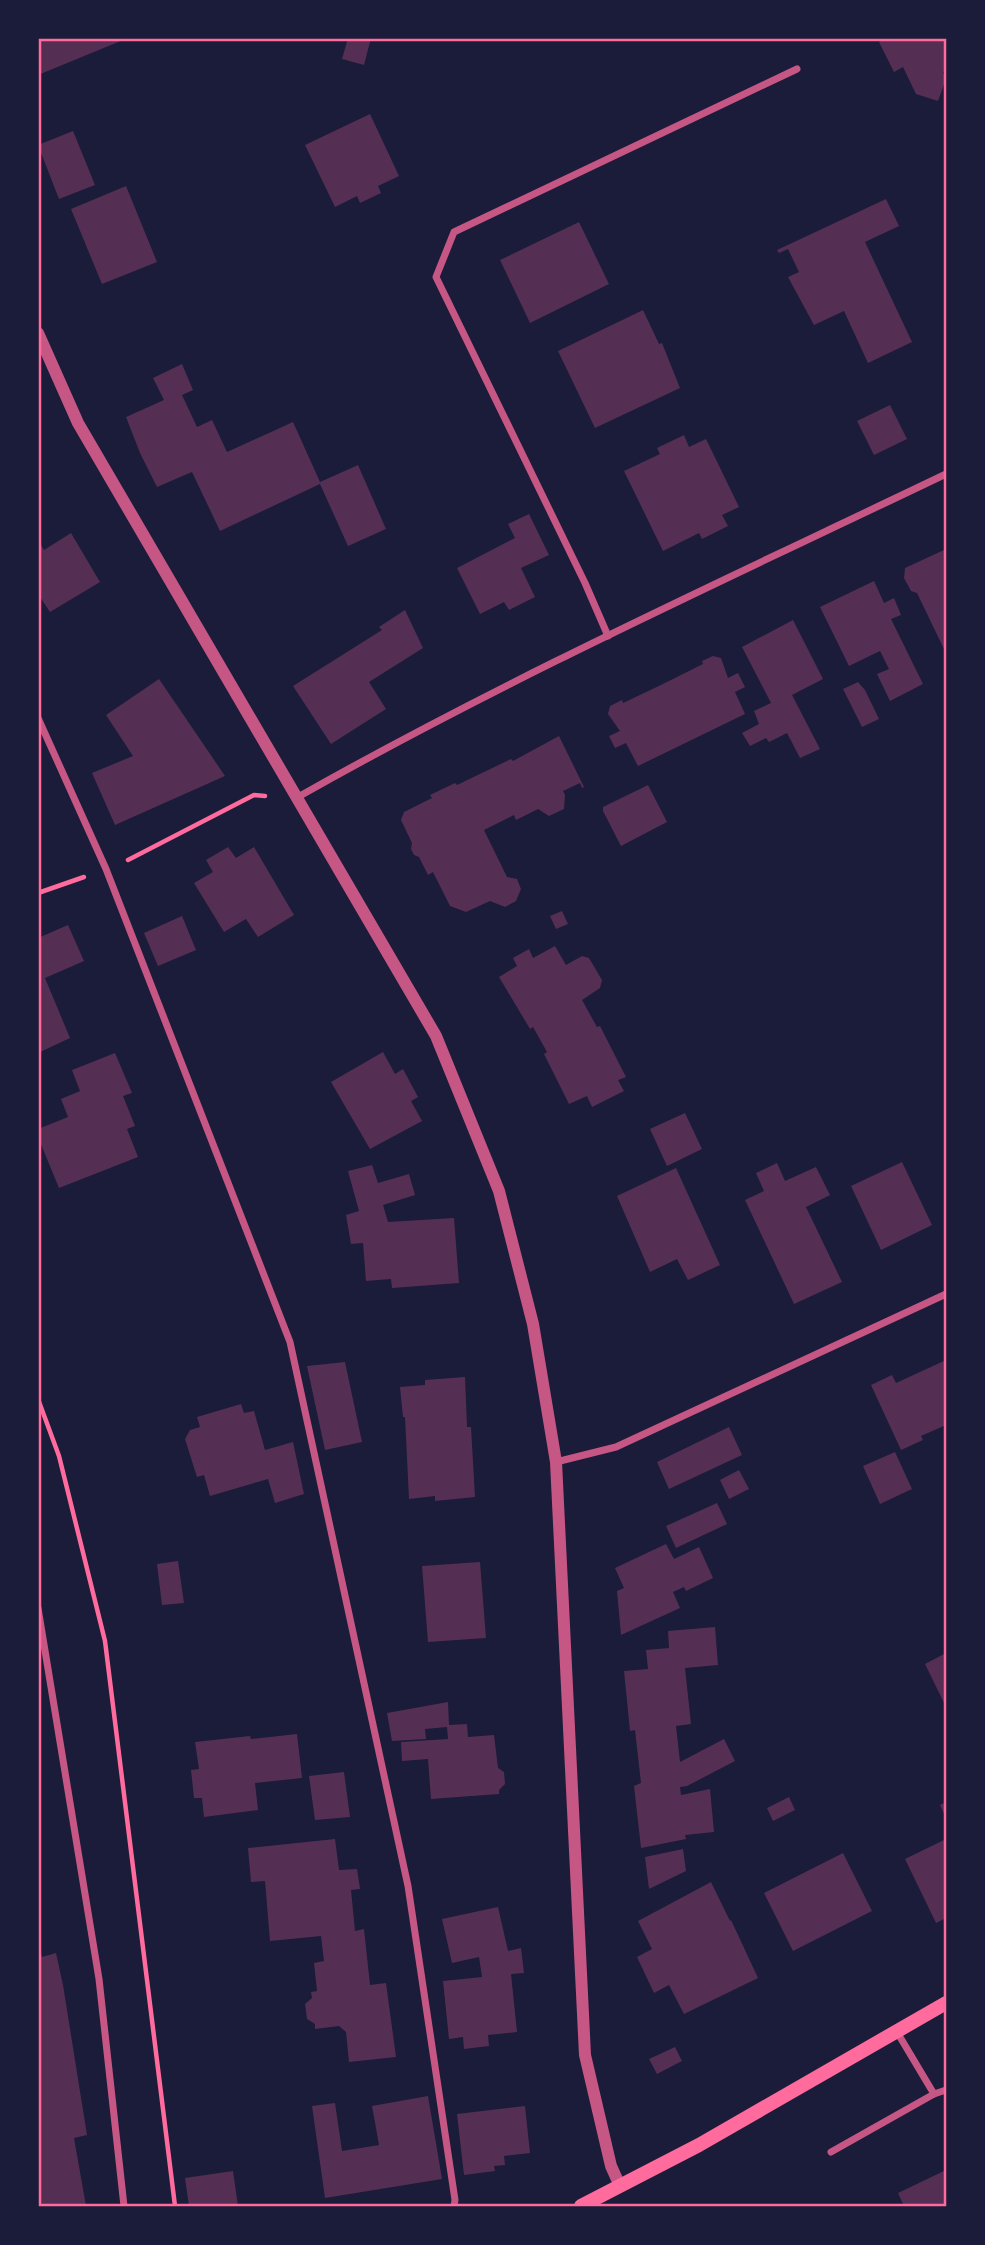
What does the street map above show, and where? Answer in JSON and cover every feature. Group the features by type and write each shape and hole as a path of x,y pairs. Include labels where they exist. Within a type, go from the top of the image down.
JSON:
{"main road":[{"path":"581,2207 699,2145 947,2003"}],"street":[{"path":"608,636 585,583 436,277 454,232 797,69"},
{"path":"38,333 78,423 436,1036 499,1191 533,1324 556,1462 585,2054 611,2166 620,2186"},
{"path":"298,797 608,636 947,474"},
{"path":"38,718 106,869 290,1342 408,1886 454,2207"},
{"path":"556,1462 616,1447 947,1294"},
{"path":"38,1608 99,1979 124,2207"},
{"path":"897,2031 934,2094"},
{"path":"831,2152 934,2094 947,2090"}],"path":[{"path":"38,892 139,855 254,795 298,797"},
{"path":"38,1399 59,1456 105,1641 175,2207"}],"building":[{"path":"38,38 128,38 38,75"},
{"path":"348,38 371,38 364,65 342,59"},
{"path":"886,38 946,38 946,70 943,72 946,79 938,101 916,94 903,67 894,72 879,42"},
{"path":"370,114 399,176 378,186 381,193 360,203 357,196 335,207 305,145"},
{"path":"73,131 95,185 59,199 38,145"},
{"path":"126,186 157,262 102,284 71,209"},
{"path":"886,199 899,226 865,242 912,342 868,363 844,311 814,325 788,277 799,272 788,249 779,253 777,250"},
{"path":"579,222 609,284 530,323 500,260"},
{"path":"643,310 659,344 662,343 680,388 595,428 558,351"},
{"path":"182,364 193,390 182,395 197,427 212,420 227,452 293,422 320,482 358,465 386,529 348,546 320,484 220,531 192,472 157,487 126,417 164,400 153,378"},
{"path":"890,405 907,439 874,455 857,421"},
{"path":"684,435 689,447 706,439 739,507 722,515 728,526 702,539 699,533 663,551 624,471 660,454 657,448"},
{"path":"529,514 549,555 521,568 535,597 509,610 504,602 480,614 457,568 515,538 508,524"},
{"path":"71,533 100,582 50,612 38,594 38,540 44,550"},
{"path":"946,549 944,649 917,593 911,591 904,578 905,568"},
{"path":"874,581 884,603 894,598 901,615 891,619 923,684 890,701 877,674 889,669 880,651 849,666 820,607"},
{"path":"405,610 423,648 369,682 386,709 331,744 293,686 382,630 379,627"},
{"path":"793,620 823,679 792,695 820,749 800,758 787,733 769,742 766,738 750,746 742,733 759,724 754,711 771,703 742,647"},
{"path":"713,656 721,658 728,678 738,673 745,687 735,692 745,714 638,766 626,743 615,748 609,736 620,731 608,714 610,706 622,700 623,703 663,684"},
{"path":"159,679 225,776 115,825 92,773 133,756 106,715"},
{"path":"858,682 865,690 879,719 862,727 843,689"},
{"path":"559,736 584,787 582,788 580,783 563,791 564,809 549,816 538,809 516,820 514,815 484,830 507,877 517,879 521,889 516,901 505,907 490,901 466,912 450,906 433,872 428,875 419,857 414,855 411,849 412,843 401,820 404,812 432,798 430,795 511,759 513,761"},
{"path":"648,785 667,822 621,846 603,807"},
{"path":"228,847 236,858 254,847 294,915 258,937 246,919 224,932 194,883 213,872 206,860"},
{"path":"562,911 568,924 556,929 550,916"},
{"path":"182,916 196,950 158,966 144,933"},
{"path":"68,925 84,961 45,978 70,1038 38,1053 38,938"},
{"path":"555,946 566,965 582,956 589,958 602,980 600,988 582,1000 597,1027 600,1026 626,1077 618,1080 624,1091 592,1107 587,1096 569,1104 544,1054 547,1052 499,977 517,966 513,958 529,949 533,958"},
{"path":"383,1052 395,1074 403,1069 418,1097 411,1101 422,1121 370,1149 331,1082"},
{"path":"115,1053 132,1093 123,1096 135,1126 127,1129 138,1157 59,1188 38,1137 38,1129 68,1117 61,1099 80,1091 72,1070"},
{"path":"685,1113 702,1149 667,1166 650,1129"},
{"path":"902,1162 932,1225 881,1250 851,1186"},
{"path":"777,1163 785,1181 816,1167 830,1195 806,1207 842,1282 794,1304 745,1200 764,1191 756,1173"},
{"path":"372,1165 378,1183 409,1174 415,1195 383,1205 388,1222 454,1218 459,1283 392,1288 391,1279 366,1281 363,1243 351,1244 346,1215 359,1211 348,1171"},
{"path":"676,1168 720,1265 688,1280 677,1259 650,1272 617,1196"},
{"path":"946,1360 946,1425 921,1436 923,1440 901,1450 871,1385 892,1375 896,1383"},
{"path":"345,1362 362,1442 325,1450 307,1366"},
{"path":"465,1377 467,1427 471,1427 475,1497 435,1501 435,1496 409,1499 405,1417 400,1387 425,1385 425,1380"},
{"path":"241,1404 244,1413 254,1411 265,1450 293,1442 304,1494 275,1503 268,1479 210,1496 204,1475 197,1477 185,1439 190,1430 200,1427 197,1417"},
{"path":"729,1427 742,1455 669,1489 657,1462"},
{"path":"895,1452 912,1489 880,1504 863,1466"},
{"path":"739,1470 749,1489 729,1499 720,1480"},
{"path":"717,1503 727,1524 676,1548 666,1526"},
{"path":"666,1544 674,1559 699,1547 713,1578 686,1591 684,1587 673,1592 680,1608 621,1635 617,1591 624,1588 615,1568"},
{"path":"178,1561 184,1603 162,1605 157,1564"},
{"path":"480,1562 486,1638 428,1642 422,1566"},
{"path":"715,1627 718,1665 685,1668 691,1724 676,1726 680,1762 724,1739 735,1761 680,1787 681,1795 710,1789 714,1832 685,1835 686,1839 641,1848 634,1786 641,1783 635,1730 630,1731 624,1671 648,1669 646,1650 669,1648 668,1631"},
{"path":"946,1653 946,1707 925,1664"},
{"path":"448,1702 449,1725 467,1724 468,1737 494,1735 498,1768 504,1772 505,1784 499,1794 431,1799 428,1759 402,1761 401,1742 448,1739 447,1727 425,1729 426,1739 392,1741 387,1713"},
{"path":"297,1734 302,1778 255,1783 258,1810 204,1817 202,1798 194,1798 191,1770 199,1769 195,1742"},
{"path":"344,1772 350,1817 315,1820 309,1776"},
{"path":"789,1797 795,1810 773,1821 767,1808"},
{"path":"946,1802 946,1818 940,1805"},
{"path":"335,1839 339,1870 357,1869 360,1889 351,1890 355,1931 364,1929 370,1985 386,1983 396,2057 349,2062 346,2032 339,2026 315,2029 315,2024 307,2019 305,2004 312,1998 311,1992 317,1991 314,1963 324,1961 321,1936 270,1941 265,1881 251,1882 248,1848"},
{"path":"946,1839 946,1918 936,1923 905,1859"},
{"path":"683,1849 686,1871 649,1889 645,1857"},
{"path":"843,1853 872,1911 793,1951 764,1893"},
{"path":"711,1882 758,1978 684,2014 669,1985 654,1993 637,1957 652,1949 638,1921"},
{"path":"498,1907 508,1951 521,1948 524,1973 511,1974 517,2032 488,2035 489,2046 464,2049 463,2037 449,2039 443,1981 482,1977 479,1957 452,1963 442,1919"},
{"path":"38,1942 42,1957 56,1953 63,1985 87,2135 74,2138 86,2206 38,2206"},
{"path":"675,2047 682,2061 657,2074 649,2059"},
{"path":"428,2096 442,2179 325,2198 312,2106 335,2103 342,2151 379,2145 372,2106"},
{"path":"525,2106 530,2153 504,2156 505,2165 494,2166 495,2171 464,2175 457,2114"},
{"path":"946,2170 946,2206 904,2206 898,2193"},
{"path":"233,2171 238,2206 189,2206 185,2178"}]}
